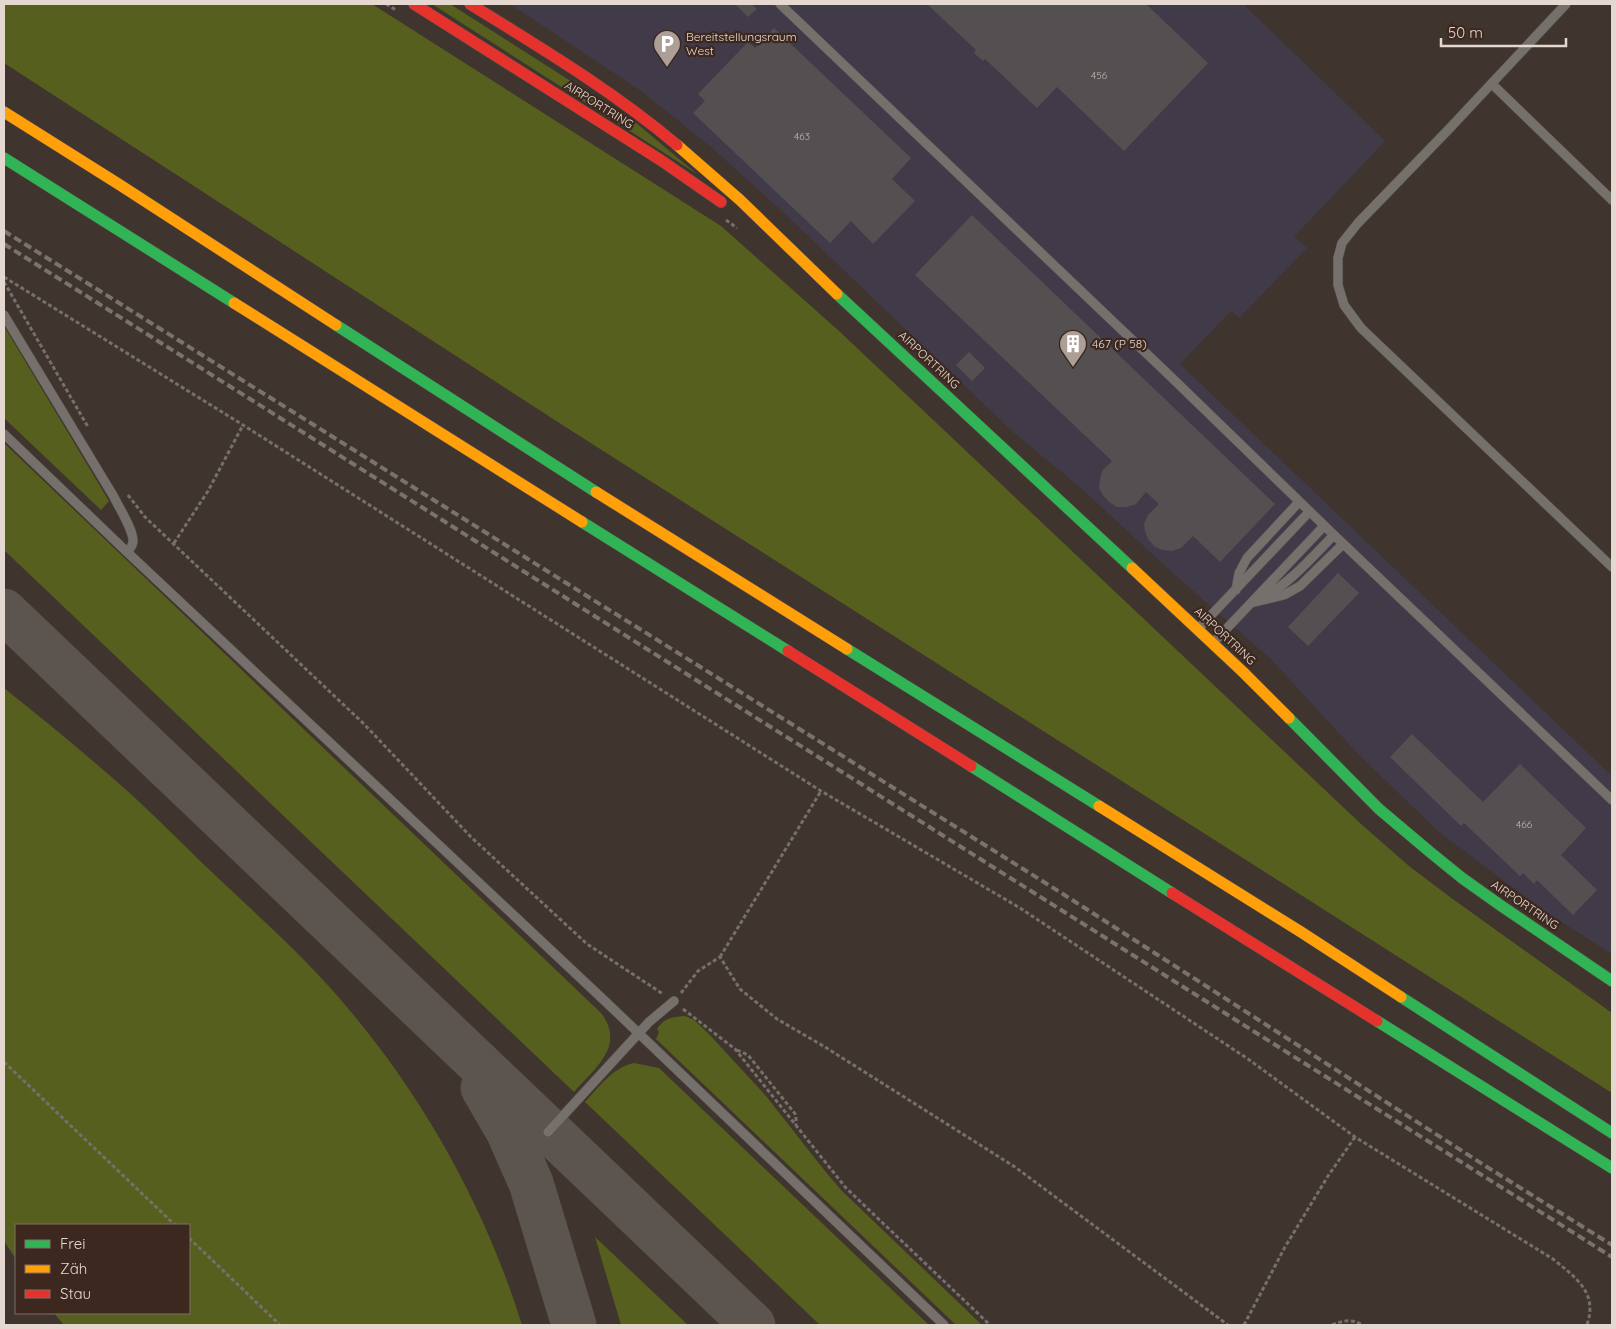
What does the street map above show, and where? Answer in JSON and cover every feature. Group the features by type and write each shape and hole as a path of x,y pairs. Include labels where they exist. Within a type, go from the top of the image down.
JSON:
{"main road":[{"name":"AIRPORTRING","path":"414,4 662,161 732,209 835,292"},
{"name":"AIRPORTRING","path":"470,4 577,71 622,102 671,140 741,202 1079,520 1198,629 1379,808 1462,878 1612,981"},
{"path":"4,112 552,465 1301,932 1612,1133"},
{"path":"4,158 1612,1168"}],"lane":[{"path":"780,4 1162,367 1342,544 1612,800"},
{"path":"1566,4 1347,236 1342,243 1338,258 1338,285 1344,305 1361,328 1612,567"},
{"path":"1492,84 1612,200"},
{"path":"4,315 114,497 133,541 127,552"},
{"path":"4,434 944,1325"},
{"path":"1236,590 1239,574 1247,558 1299,502"},
{"path":"1198,629 1309,512"},
{"path":"1212,643 1324,526"},
{"path":"1250,604 1280,588 1334,536"},
{"path":"1250,604 1284,595 1300,586 1342,544"},
{"path":"548,1132 639,1034 674,1001"}],"path":[{"path":"386,4 402,14"},
{"path":"720,216 740,231"},
{"path":"4,277 243,425 821,791 1020,908 1248,1059 1355,1137 1553,1259 1586,1290 1591,1304 1587,1325"},
{"path":"4,282 90,429"},
{"path":"174,543 208,491 243,425"},
{"path":"124,489 145,517 364,724 471,837 587,944 674,1001 735,1049 846,1188 990,1325"},
{"path":"674,1001 698,971 720,957 821,791"},
{"path":"720,957 740,989 777,1019 1015,1167 1228,1325"},
{"path":"735,1049 748,1055 796,1115 796,1126"},
{"path":"4,1062 174,1224"},
{"path":"1244,1325 1285,1247 1328,1176 1355,1137"},
{"path":"190,1239 280,1325"},
{"path":"1332,1325 1346,1320 1363,1325"}],"shaded area":[{"path":"510,4 1243,4 1385,141 1294,237 1307,248 1239,318 1231,311 1180,364 1612,776 1612,954 1546,912 1438,831 1358,754 1272,660 1175,575 1081,488 1013,432 782,211 711,147 640,90"}],"green space":[{"path":"4,4 372,4 721,226 839,331 1361,824 1409,866 1450,897 1612,1013 1612,1093 564,426 4,63"},
{"path":"432,4 450,4 635,122 697,174"},
{"path":"4,326 109,501 101,510 4,418"},
{"path":"4,443 601,1013 608,1025 609,1046 605,1056 574,1092 4,550"},
{"path":"4,688 146,808 306,962 365,1029 421,1107 446,1149 489,1235 522,1325 64,1325 55,1314 190,1314 190,1224 15,1224 15,1258 4,1241"},
{"path":"685,1016 694,1020 708,1033 766,1096 841,1190 982,1325 956,1325 656,1039 659,1032 657,1029 663,1022"},
{"path":"634,1063 659,1068 929,1325 820,1325 585,1102 613,1073 626,1065"},
{"path":"595,1237 688,1325 621,1325"}],"building":[{"path":"735,4 752,4 757,9 748,17"},
{"path":"927,4 1146,4 1208,63 1124,151 1057,87 1037,108 985,59 983,61 974,53 976,50"},
{"path":"774,28 911,158 892,179 915,201 873,244 851,221 830,243 693,113 705,101 698,94 748,42 755,48"},
{"name":"467 (P 58)","path":"972,215 1275,504 1220,562 1193,536 1181,548 1172,551 1162,550 1154,546 1148,539 1144,524 1148,515 1159,504 1146,492 1136,504 1127,507 1117,507 1109,502 1099,488 1102,471 1112,461 915,275"},
{"path":"969,352 985,368 972,381 956,365"},
{"path":"1338,573 1359,593 1308,646 1288,627"},
{"path":"1412,734 1483,802 1520,764 1586,828 1561,855 1597,890 1573,915 1537,880 1534,884 1523,873 1520,876 1464,823 1461,826 1390,757"}],"taxiway":[{"path":"4,611 753,1325"},
{"path":"483,1088 508,1131 531,1183 574,1325"}],"railway":[{"path":"4,231 1063,894 1487,1167 1612,1245"},
{"path":"4,244 1612,1257"}],"traffic: fast":[{"path":"4,158 234,303"},
{"path":"837,294 1132,568"},
{"path":"336,325 596,492"},
{"path":"582,522 788,651"},
{"path":"847,649 1099,806"},
{"path":"1289,718 1379,809 1430,852 1500,905 1612,981"},
{"path":"971,766 1172,893"},
{"path":"1401,997 1612,1133"},
{"path":"1377,1021 1612,1168"}],"traffic: slow":[{"path":"4,112 336,325"},
{"path":"677,145 740,200 837,294"},
{"path":"234,303 582,522"},
{"path":"596,492 847,649"},
{"path":"1132,568 1289,718"},
{"path":"1099,806 1401,997"}],"traffic: jam":[{"path":"414,4 662,161 721,202"},
{"path":"470,4 602,88 677,145"},
{"path":"788,651 971,766"},
{"path":"1172,893 1377,1021"}],"place":[{"name":"Bereitstellungsraum West","path":"667,68"},
{"name":"467 (P 58)","path":"1073,368"}]}
